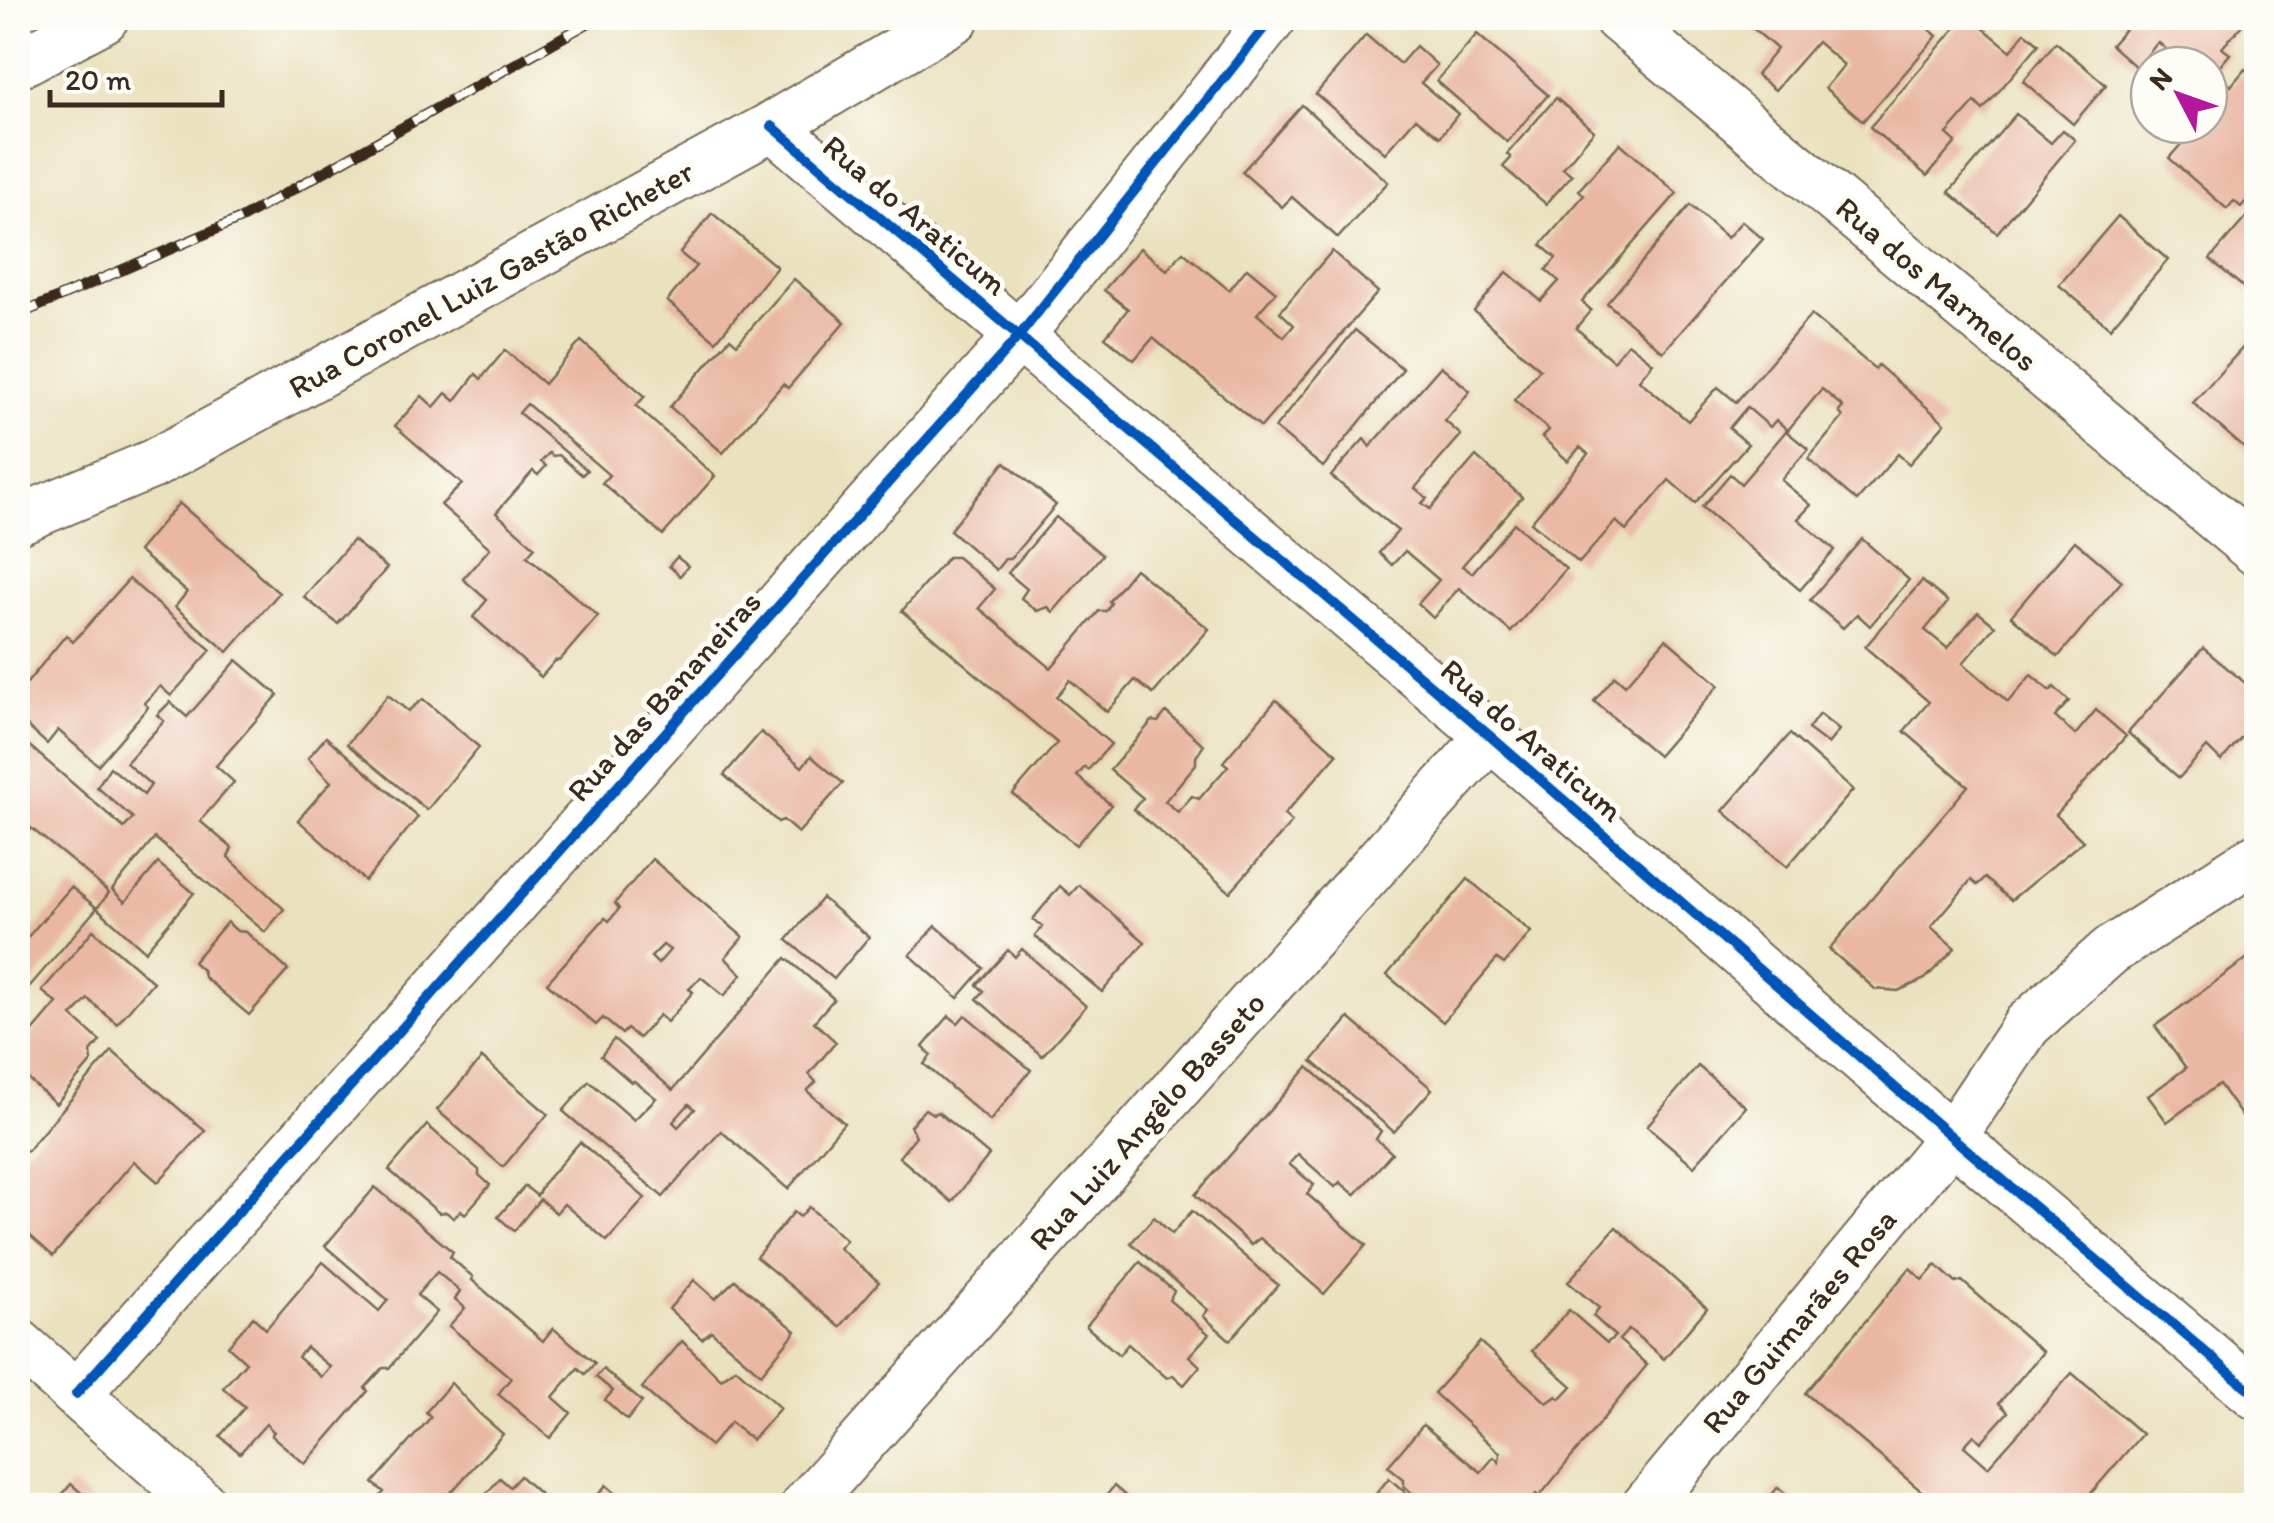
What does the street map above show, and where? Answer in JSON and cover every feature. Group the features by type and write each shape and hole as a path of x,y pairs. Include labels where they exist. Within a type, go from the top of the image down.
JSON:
{"street":[{"path":"18,64 104,18"},
{"name":"Rua Coronel Luiz Gastão Richeter","path":"34,513 153,464 772,126 954,18"},
{"name":"Rua das Bananeiras","path":"76,1394 1019,336 1272,18"},
{"name":"Rua dos Marmelos","path":"1618,18 2256,551"},
{"name":"Rua do Araticum","path":"772,126 1490,736 2256,1395"},
{"path":"18,544 34,513"},
{"name":"Rua Luiz Angêlo Basseto","path":"805,1506 1490,736"},
{"name":"Rua Guimarães Rosa","path":"1646,1506 1952,1137 2027,1025 2110,952 2256,858"},
{"path":"18,1343 204,1506"}],"building":[{"path":"1741,18 1916,18 1937,36 1863,121 1825,88 1844,65 1817,42 1775,90 1756,75 1777,49"},
{"path":"1964,18 1971,18 2011,51 2025,32 2039,44 1983,110 1975,102 1947,134 1956,142 1927,176 1870,127"},
{"path":"2116,18 2162,18 2172,26 2179,18 2248,18 2225,45 2158,42 2129,45 2129,61 2111,45 2127,27"},
{"path":"1477,34 1548,95 1507,142 1437,81"},
{"path":"1366,35 1400,64 1416,46 1437,65 1421,83 1458,114 1440,137 1416,118 1385,153 1316,94"},
{"path":"2056,42 2106,85 2073,124 2023,81"},
{"path":"2245,69 2256,78 2256,298 2210,259 2254,208 2246,201 2241,207 2234,201 2227,209 2169,158 2180,145 2229,145 2229,84"},
{"path":"1556,98 1594,131 1563,168 1572,175 1546,204 1503,167 1511,158 1507,154"},
{"path":"1302,105 1388,182 1338,238 1292,197 1282,207 1242,172"},
{"path":"2016,114 2051,143 2063,130 2075,140 1997,233 1949,192"},
{"path":"1620,143 1677,193 1582,302 1591,310 1576,328 1613,361 1628,343 1653,363 1639,380 1688,421 1718,387 1736,402 1811,315 1875,369 1878,365 1945,423 1909,464 1898,454 1857,501 1808,459 1843,417 1839,412 1843,407 1822,389 1788,430 1776,420 1770,427 1747,407 1729,428 1748,444 1695,503 1669,480 1626,531 1616,521 1579,563 1531,522 1588,454 1580,447 1568,461 1542,437 1549,430 1514,400 1540,369 1474,311 1507,272 1541,301 1559,281 1546,270 1556,258 1541,245 1584,195 1579,190"},
{"path":"1690,205 1727,238 1742,221 1763,239 1663,352 1607,303"},
{"path":"712,213 777,267 716,341 667,301 696,266 680,253"},
{"path":"2118,216 2168,260 2110,328 2059,285"},
{"path":"1140,248 1167,270 1183,252 1229,290 1247,268 1276,292 1257,314 1284,337 1294,325 1280,312 1332,251 1378,292 1261,427 1153,338 1134,360 1105,337 1128,309 1104,290"},
{"path":"794,279 845,322 788,388 783,384 723,453 670,407 730,338 737,344"},
{"path":"1355,330 1403,369 1323,467 1275,428"},
{"path":"2256,333 2256,452 2253,456 2193,403"},
{"path":"581,341 645,396 636,406 715,476 663,535 602,483 609,475 527,404 519,413 587,470 582,475 559,455 549,453 541,462 546,466 538,475 533,471 496,513 535,547 527,556 598,616 541,677 473,617 487,600 463,579 490,548 441,505 462,484 395,426 422,396 434,407 446,393 455,401 476,374 481,379 505,350 544,384"},
{"path":"1441,366 1470,391 1445,421 1461,435 1415,488 1427,498 1422,503 1430,509 1476,456 1522,497 1462,566 1472,573 1514,523 1566,569 1511,632 1459,588 1433,618 1418,604 1439,580 1405,551 1392,565 1379,553 1398,531 1331,476 1364,439 1370,447"},
{"path":"1786,431 1808,449 1781,480 1811,505 1798,519 1835,550 1800,590 1702,507 1730,474 1741,484"},
{"path":"1005,462 1056,505 996,570 950,530"},
{"path":"179,503 279,593 228,652 175,607 187,592 138,551"},
{"path":"1056,517 1102,555 1053,612 1048,607 1037,611 1021,598 1027,589 1008,573"},
{"path":"1862,539 1909,580 1870,626 1857,614 1843,628 1810,600"},
{"path":"353,540 387,568 338,624 304,597"},
{"path":"2075,541 2122,581 2058,657 2011,616"},
{"path":"677,557 688,566 680,576 669,566"},
{"path":"948,557 957,557 995,589 979,608 1051,668 1099,611 1106,611 1109,601 1135,569 1209,629 1153,694 1135,680 1107,712 1070,680 1056,697 1111,744 1088,770 1085,767 1077,776 1111,805 1076,845 1013,794 1057,743 902,611"},
{"path":"129,579 211,650 171,696 160,686 144,703 148,707 98,765 58,730 47,744 18,718 18,694 66,635 73,642"},
{"path":"1922,581 1948,602 1925,630 1947,648 1978,612 1995,626 1963,663 2008,702 2031,675 2050,691 2054,687 2069,701 2055,717 2075,735 2096,710 2126,736 2056,815 2083,841 2011,900 1985,878 1977,885 1971,880 1931,927 1955,948 1925,979 1898,991 1875,989 1829,949 1968,786 1904,731 1929,702 1865,647"},
{"path":"1666,639 1719,685 1658,756 1594,701 1615,676 1625,685"},
{"path":"2203,648 2256,692 2256,721 2221,761 2207,747 2179,778 2128,733"},
{"path":"237,660 278,695 216,766 234,782 200,821 232,848 228,857 284,909 265,932 155,838 112,890 125,902 158,863 194,893 145,951 97,908 109,893 89,875 31,828 18,840 18,736 124,828 133,818 97,787 110,767 144,795 151,785 126,763 164,721 157,715 170,702 187,717"},
{"path":"388,695 408,711 423,699 479,747 427,810 347,744"},
{"path":"1276,700 1337,754 1284,815 1292,822 1230,892 1133,809 1143,798 1110,770 1152,721 1158,722 1166,712 1204,745 1196,764 1165,801 1178,812 1192,796 1199,799 1228,766 1223,762"},
{"path":"1819,714 1839,730 1828,744 1808,729"},
{"path":"761,732 802,767 811,756 843,783 798,833 783,820 778,822 724,775"},
{"path":"1790,734 1853,790 1787,867 1723,811"},
{"path":"326,737 418,817 365,881 298,820 331,782 308,758"},
{"path":"652,859 743,937 725,958 742,974 724,996 701,977 667,1022 659,1015 639,1038 627,1029 622,1034 603,1018 596,1025 547,983 605,918 609,921 619,909 615,903","holes":["663,945 670,950 658,964 651,957"]},
{"path":"1468,879 1531,932 1504,964 1497,959 1443,1022 1387,975"},
{"path":"1079,885 1145,942 1102,992 1035,936 1043,927 1033,919 1060,886 1070,895"},
{"path":"71,887 97,908 18,1000 18,932 26,939"},
{"path":"822,898 869,937 834,979 787,940"},
{"path":"227,922 237,931 246,932 288,970 249,1015 204,977 193,962"},
{"path":"936,926 984,968 958,998 910,955"},
{"path":"93,930 153,982 117,1024 88,999 72,1016 100,1041 91,1052 92,1061 56,1104 18,1070 18,1049 57,1003 42,991"},
{"path":"1022,949 1086,1006 1042,1056 977,999 984,991 977,985 1008,950 1015,957"},
{"path":"2256,952 2256,1136 2219,1084 2167,1122 2148,1096 2186,1068 2155,1026"},
{"path":"786,958 834,999 814,1022 836,1042 809,1074 816,1082 807,1091 844,1123 788,1189 721,1131 663,1197 563,1111 589,1081 634,1120 656,1098 601,1056 614,1039 673,1090","holes":["689,1104 695,1109 678,1127 673,1122"]},
{"path":"965,1015 1031,1070 990,1121 924,1064 931,1055 923,1047 949,1016 958,1023"},
{"path":"1349,1018 1432,1089 1394,1132 1312,1061"},
{"path":"112,1051 205,1131 158,1182 134,1161 53,1256 18,1225 18,1144 27,1151"},
{"path":"482,1058 548,1114 503,1167 437,1110"},
{"path":"1698,1066 1746,1107 1694,1166 1647,1126"},
{"path":"1308,1067 1381,1131 1376,1139 1392,1153 1355,1195 1340,1182 1335,1187 1298,1154 1289,1164 1314,1185 1307,1194 1366,1245 1324,1294 1260,1238 1251,1245 1195,1195"},
{"path":"925,1109 933,1114 938,1112 989,1155 952,1202 899,1157 916,1136 910,1126"},
{"path":"427,1125 479,1170 490,1185 465,1214 461,1210 454,1218 446,1212 439,1213 389,1170"},
{"path":"580,1142 645,1198 607,1241 564,1204 556,1213 540,1199 514,1231 498,1217 525,1186 537,1196"},
{"path":"375,1187 453,1252 450,1257 472,1280 543,1341 553,1328 595,1363 585,1374 578,1368 553,1397 571,1413 550,1438 498,1394 511,1378 449,1326 465,1308 455,1299 460,1291 437,1272 417,1295 437,1312 389,1368 383,1368 365,1388 368,1391 305,1464 271,1435 274,1432 266,1424 240,1453 220,1436 245,1407 223,1388 246,1362 228,1346 253,1317 266,1329 323,1262 379,1311 388,1300 325,1246","holes":["306,1347 330,1367 321,1377 298,1357"]},
{"path":"809,1207 846,1240 839,1248 879,1282 840,1327 756,1257 794,1212 800,1217"},
{"path":"1192,1211 1278,1285 1230,1340 1203,1316 1208,1310 1131,1243 1154,1217 1172,1234"},
{"path":"1616,1227 1707,1308 1664,1359 1629,1329 1619,1340 1647,1365 1539,1497 1536,1494 1526,1506 1426,1506 1388,1466 1423,1425 1481,1472 1494,1457 1499,1462 1500,1453 1434,1393 1480,1342 1547,1403 1557,1396 1560,1399 1572,1386 1532,1351 1569,1310 1607,1343 1615,1336 1593,1316 1599,1308 1568,1282"},
{"path":"1140,1262 1174,1291 1169,1300 1209,1334 1189,1356 1200,1366 1184,1385 1173,1375 1167,1378 1128,1344 1119,1355 1086,1326"},
{"path":"1936,1265 1956,1283 1962,1281 2043,1352 1999,1403 2008,1412 1981,1442 1974,1435 1964,1446 1988,1467 2072,1373 2142,1434 2080,1506 1939,1506 1805,1393 1910,1268 1923,1280"},
{"path":"694,1280 715,1299 735,1280 796,1331 761,1374 711,1331 702,1339 669,1309"},
{"path":"682,1341 721,1379 736,1368 780,1408 752,1440 731,1422 710,1446 642,1388"},
{"path":"603,1369 642,1402 627,1420 605,1400 613,1391 596,1377"},
{"path":"451,1383 503,1434 439,1506 372,1506 384,1492 373,1483 431,1417 426,1412"},
{"path":"520,1476 553,1506 476,1506 500,1478 510,1487"},
{"path":"1389,1478 1420,1506 1366,1506"},
{"path":"71,1484 96,1506 53,1506"},
{"path":"606,1485 630,1506 589,1506"},
{"path":"1114,1486 1137,1506 1098,1506"},
{"path":"1778,1487 1800,1506 1763,1506"}],"railway":[{"path":"18,315 242,218 597,18"}],"cycle path":[{"path":"76,1394 1019,336 1272,18"},
{"path":"772,126 1490,736 2256,1395"}]}
